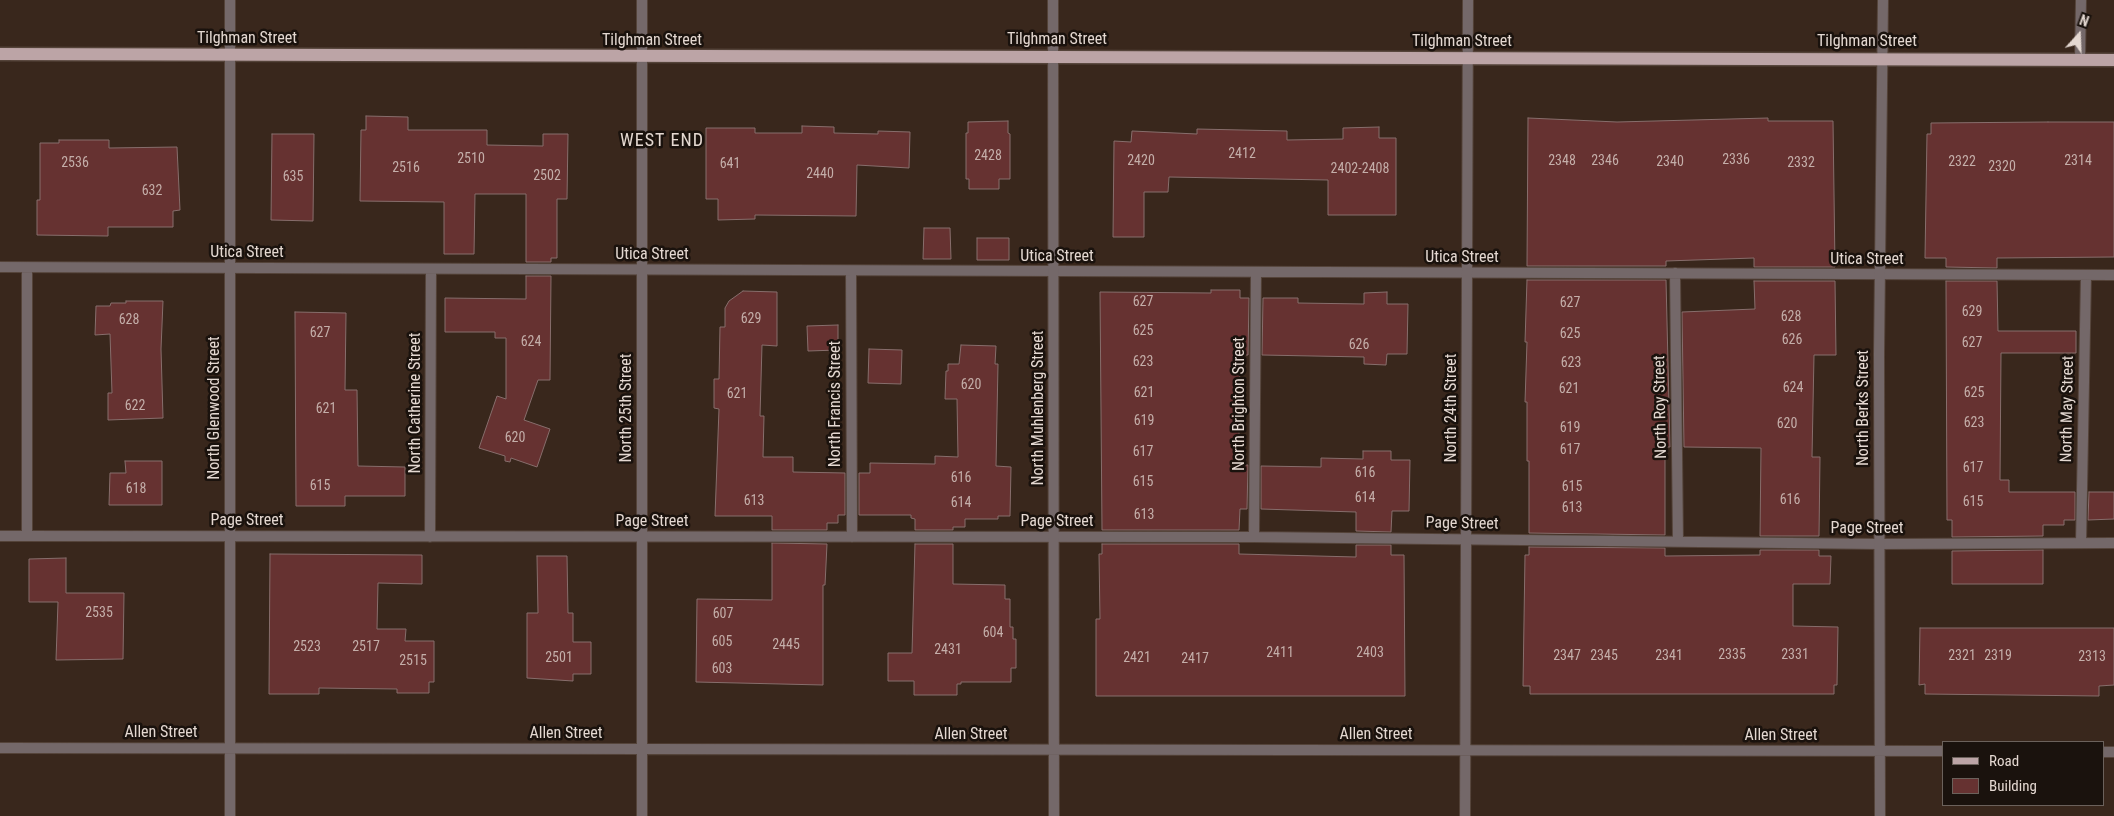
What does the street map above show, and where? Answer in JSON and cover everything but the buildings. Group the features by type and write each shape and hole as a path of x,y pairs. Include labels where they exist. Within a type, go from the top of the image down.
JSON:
{"main road":[{"name":"Tilghman Street","path":"0,54 2114,60"}],"street":[{"name":"North Glenwood Street","path":"230,0 230,816"},
{"name":"North 25th Street","path":"642,0 642,816"},
{"name":"North Muhlenberg Street","path":"1053,0 1054,816"},
{"name":"North 24th Street","path":"1465,816 1468,0"},
{"name":"North Berks Street","path":"1880,816 1879,544 1883,0"},
{"path":"2080,59 2081,0"},
{"name":"Utica Street","path":"0,267 1675,273 1880,276 2114,275"},
{"path":"27,268 28,536"},
{"name":"North Catherine Street","path":"430,537 431,269"},
{"name":"North Francis Street","path":"851,271 852,537"},
{"name":"North Brighton Street","path":"1254,537 1256,272"},
{"name":"North Roy Street","path":"1675,273 1678,541"},
{"name":"North May Street","path":"2081,544 2086,275"},
{"name":"Page Street","path":"0,536 1254,537 1879,544 2114,543"},
{"name":"Allen Street","path":"0,748 1942,752"}],"district":[{"name":"WEST END","path":"662,141"}]}
